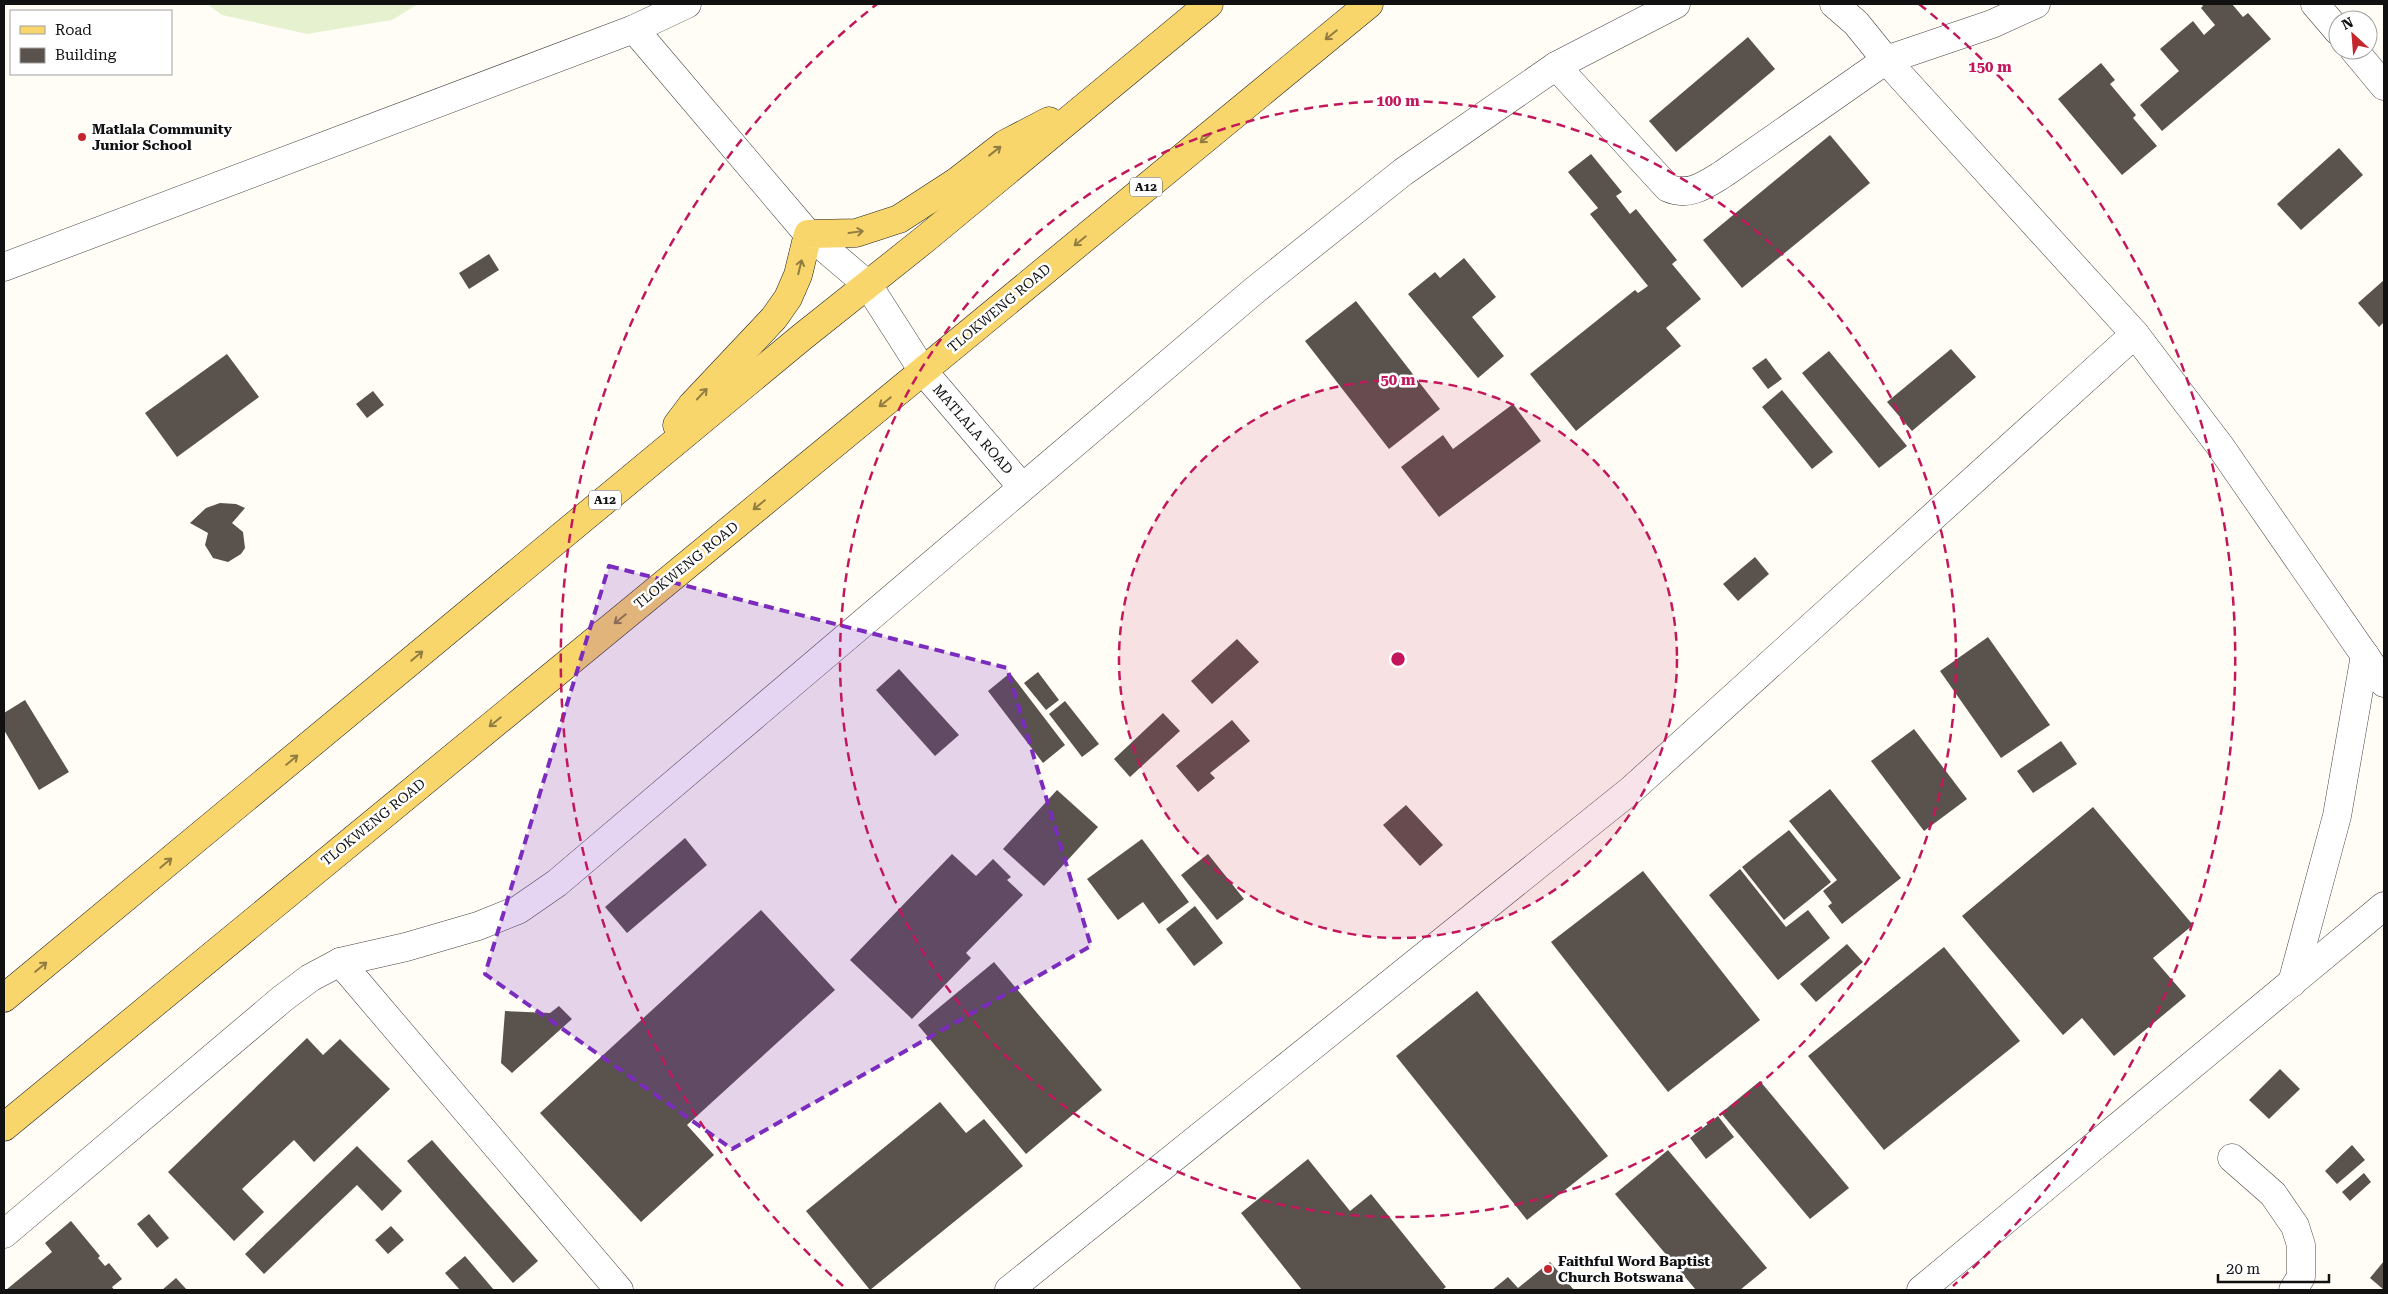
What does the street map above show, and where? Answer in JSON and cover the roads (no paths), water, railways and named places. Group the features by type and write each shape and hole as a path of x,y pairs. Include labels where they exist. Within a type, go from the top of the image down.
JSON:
{"main road":[{"name":"A12","path":"4,998 624,484 1209,4"},
{"name":"TLOKWENG ROAD","path":"4,1127 1369,4"},
{"path":"624,484 666,440 692,405 774,318 788,298 798,275 808,234 856,233 898,219 956,182 1004,144 1101,92"}],"street":[{"path":"4,267 634,28 687,4"},
{"path":"4,1234 282,999 310,978 340,962 406,947 478,926 518,910 556,883 1255,290 1403,172 1556,66 1676,4"},
{"path":"1834,4 1856,23 1886,60 2135,334 2220,446 2384,683"},
{"path":"1556,66 1668,188 1676,192 1689,192 1723,174 1886,60 1992,24 2036,4"},
{"path":"2315,4 2328,19"},
{"name":"MATLALA ROAD","path":"634,28 808,234 868,285 923,372 1022,487"},
{"path":"2362,60 2384,86"},
{"path":"1009,1290 1630,790 2135,334"},
{"path":"2292,983 2337,816 2365,655"},
{"path":"1921,1290 2384,906"},
{"path":"340,962 619,1290"},
{"path":"2232,1158 2273,1194 2295,1226 2301,1245 2301,1277 2293,1290"}],"place":[{"name":"Matlala Community Junior School","path":"82,137"},
{"name":"Faithful Word Baptist Church Botswana","path":"1548,1269"}]}
